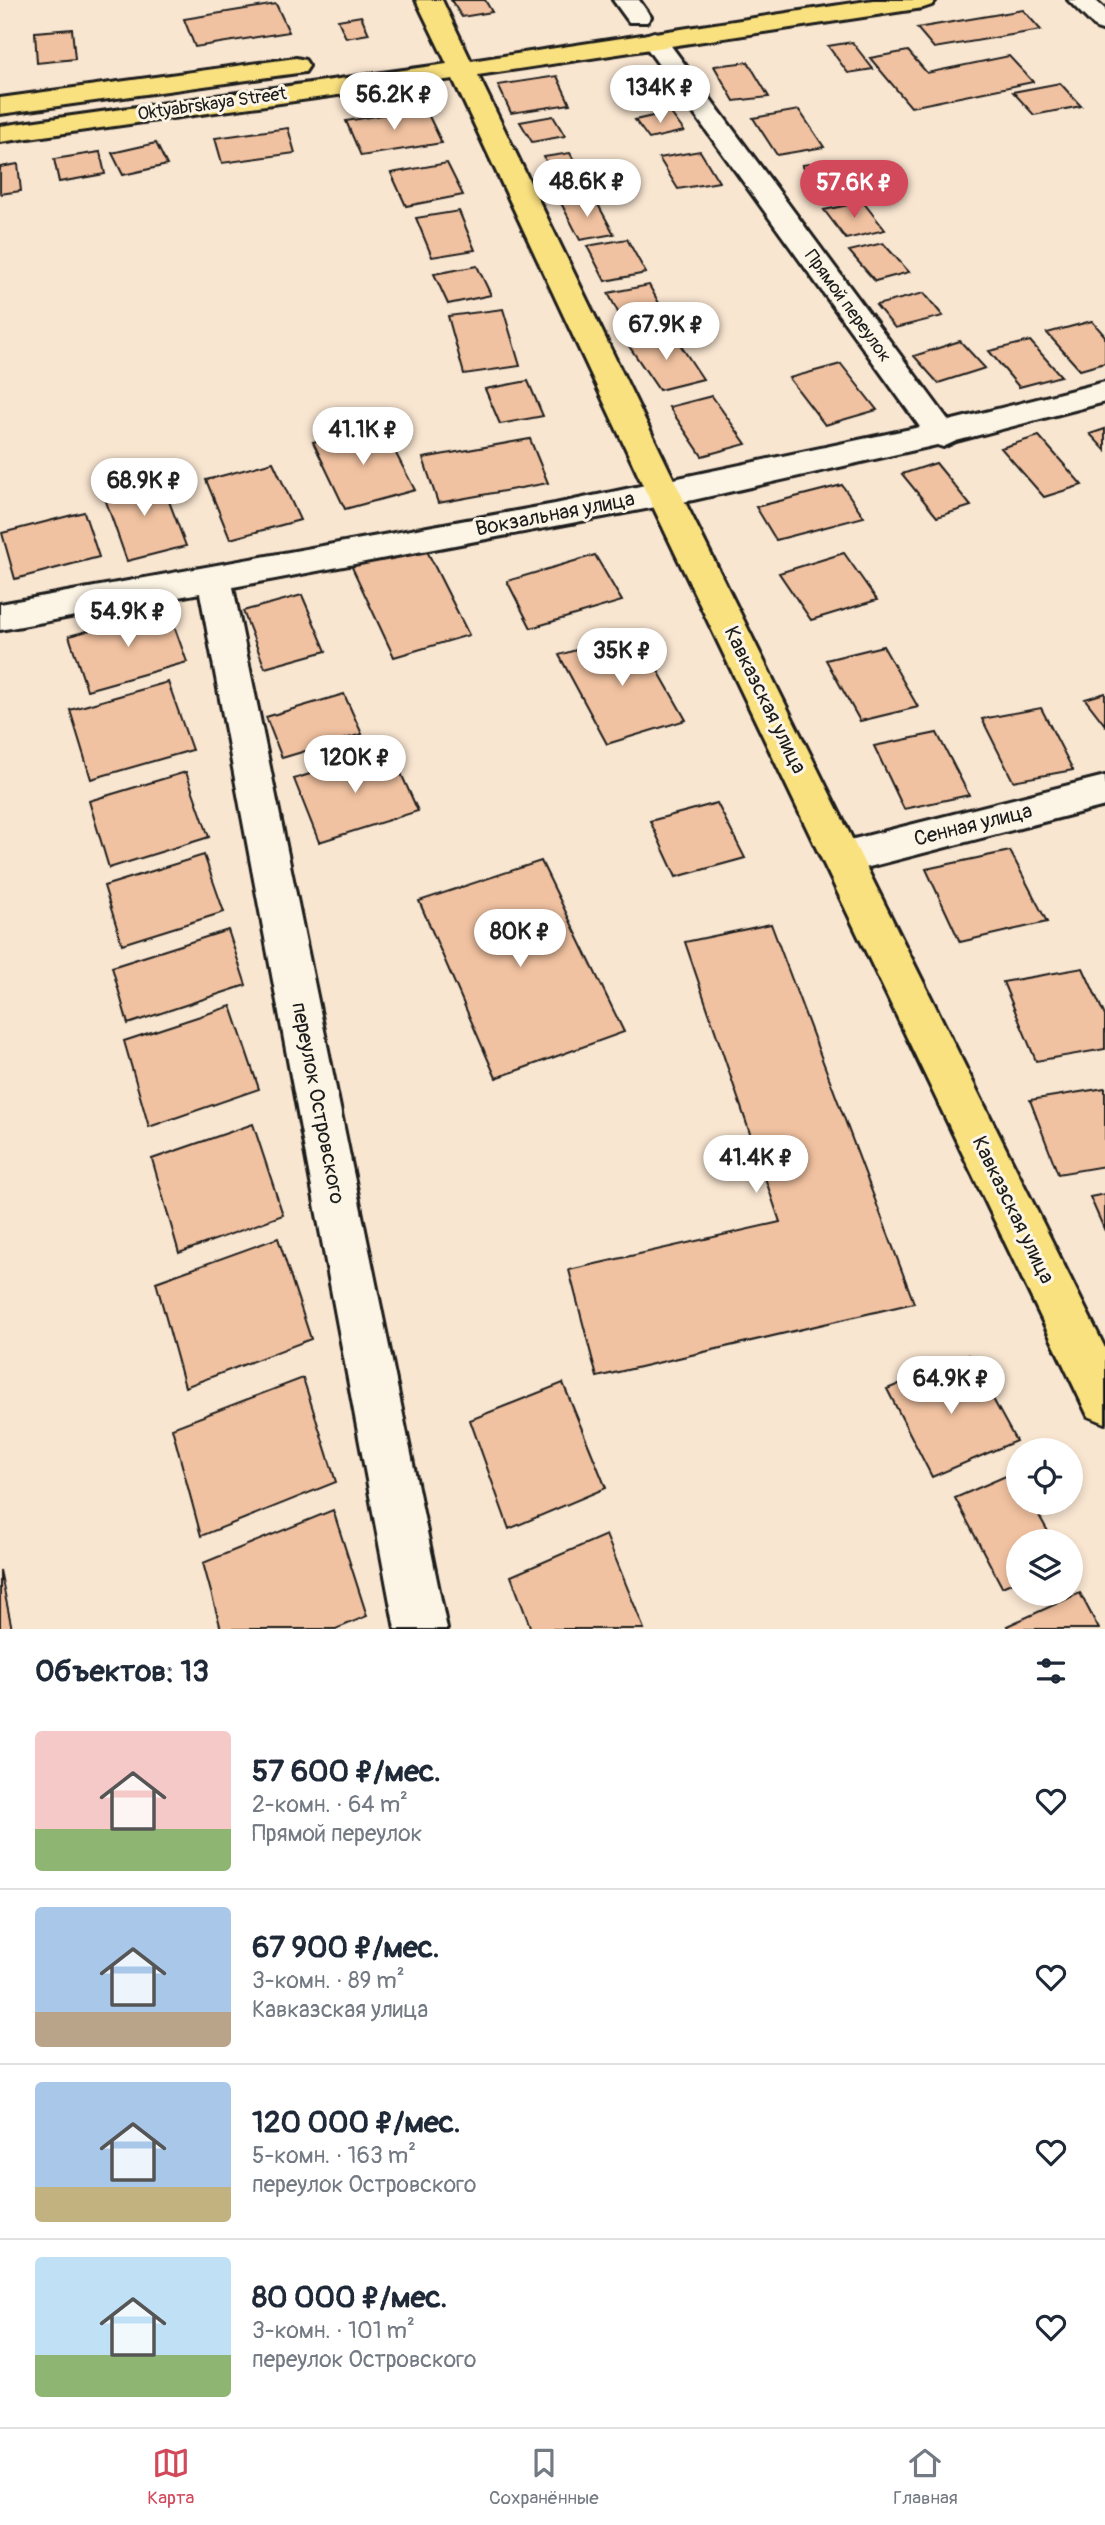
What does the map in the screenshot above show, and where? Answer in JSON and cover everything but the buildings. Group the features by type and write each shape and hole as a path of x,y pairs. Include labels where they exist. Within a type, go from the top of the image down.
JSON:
{"main road":[{"name":"Кавказская улица","path":"429,0 664,494 1105,1399"},
{"name":"Oktyabrskaya Street","path":"0,134 639,18 923,0"},
{"name":"Oktyabrskaya Street","path":"0,106 316,63"}],"street":[{"path":"1081,0 1105,23"},
{"name":"Прямой переулок","path":"639,18 943,436"},
{"name":"Вокзальная улица","path":"0,617 664,494 943,436 1105,393"},
{"name":"переулок Островского","path":"214,578 421,1629"},
{"name":"Сенная улица","path":"842,858 1105,791"}]}
